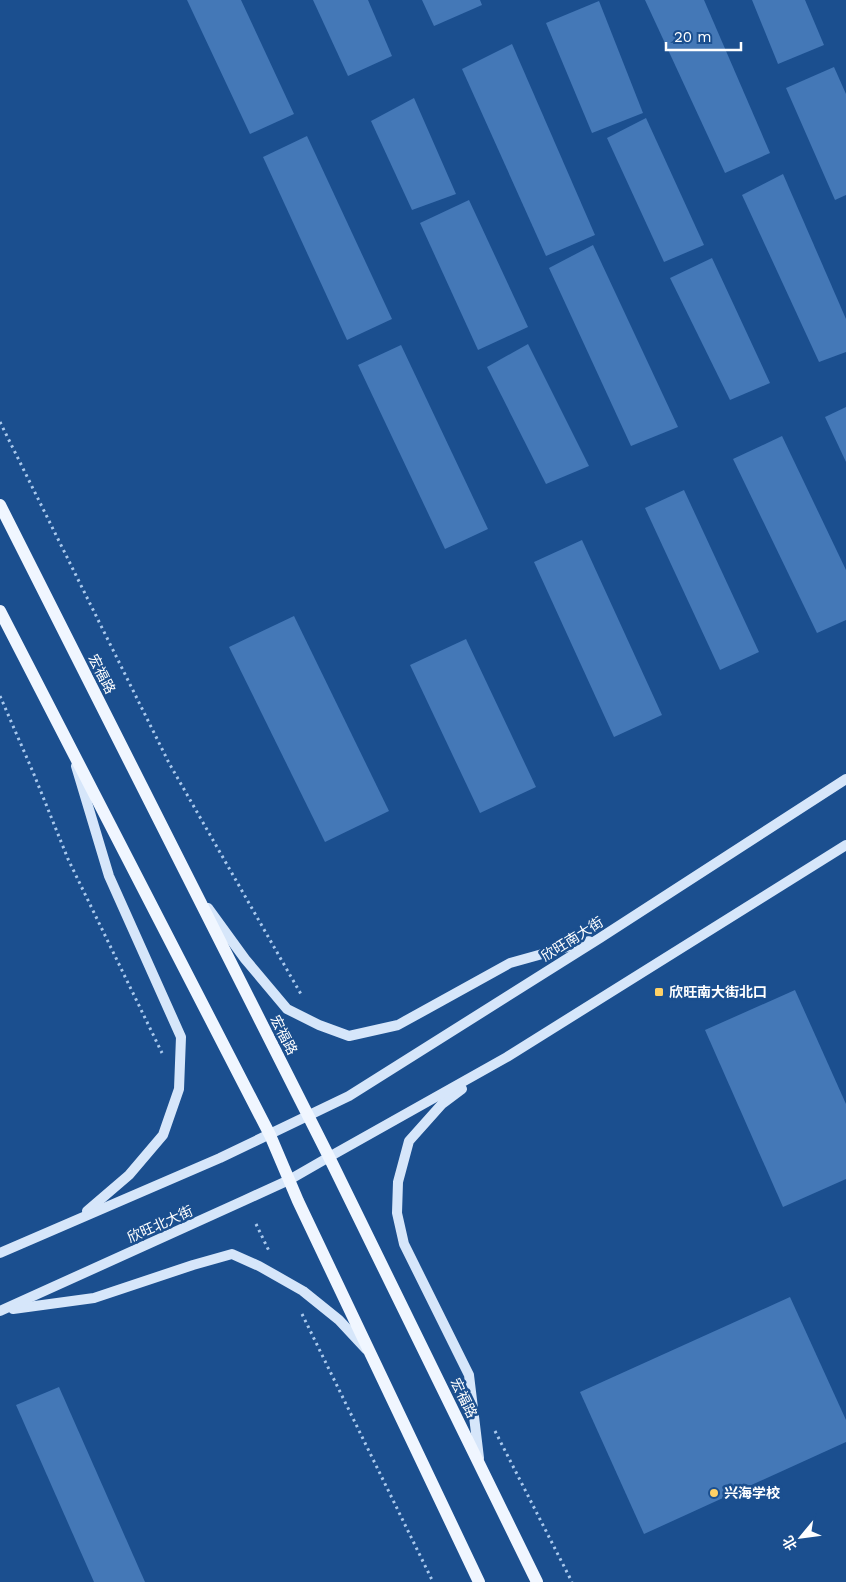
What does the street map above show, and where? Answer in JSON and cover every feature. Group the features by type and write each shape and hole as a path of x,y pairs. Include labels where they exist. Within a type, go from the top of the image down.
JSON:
{"main road":[{"name":"宏福路","path":"0,505 330,1157 537,1582"},
{"path":"0,611 270,1135 289,1180 479,1582"},
{"path":"69,746 109,876 182,1037 179,1089 163,1135 129,1176 78,1219"},
{"name":"欣旺南大街","path":"308,1116 349,1096 846,780"},
{"path":"330,1157 507,1057 846,845"},
{"path":"192,886 245,959 287,1009 319,1025 349,1036 398,1025 510,963 600,938"},
{"path":"480,1464 469,1375 404,1244 396,1213 398,1182 409,1141 415,1134 442,1104 507,1057"},
{"path":"0,1253 220,1158 308,1116"},
{"name":"欣旺北大街","path":"1,1311 289,1180 330,1157"},
{"path":"1,1311 94,1298 193,1264 232,1254 259,1266 303,1292 339,1320 371,1354"}],"path":[{"name":"宏福路","path":"0,422 169,763 319,1025"},
{"path":"0,696 68,859 162,1054"},
{"path":"256,1224 327,1364 433,1582"},
{"name":"宏福路","path":"492,1424 572,1582"}],"building":[{"path":"187,0 241,0 294,114 250,134"},
{"path":"313,0 368,0 392,56 348,76"},
{"path":"422,0 480,0 482,5 434,26"},
{"path":"645,0 704,0 770,153 725,173"},
{"path":"752,0 805,0 824,45 778,64"},
{"path":"599,1 643,113 592,133 546,23"},
{"path":"512,44 595,235 546,256 462,69"},
{"path":"834,67 846,94 846,195 835,200 786,88"},
{"path":"414,98 456,194 412,210 371,121"},
{"path":"646,118 704,245 664,262 607,138"},
{"path":"307,136 392,319 347,340 263,157"},
{"path":"783,174 846,319 846,352 819,362 742,195"},
{"path":"469,200 528,327 478,350 420,223"},
{"path":"593,245 678,427 631,446 549,268"},
{"path":"712,258 770,383 730,400 670,278"},
{"path":"528,344 589,466 546,484 487,367"},
{"path":"401,345 488,529 445,549 358,365"},
{"path":"846,407 846,462 825,417"},
{"path":"782,436 846,570 846,620 817,633 733,459"},
{"path":"684,490 759,652 720,670 645,508"},
{"path":"582,540 662,715 614,737 534,562"},
{"path":"294,616 389,811 325,842 229,647"},
{"path":"466,639 536,787 480,813 410,665"},
{"path":"795,990 846,1104 846,1179 783,1207 705,1030"},
{"path":"790,1297 846,1420 846,1442 644,1534 580,1392"},
{"path":"59,1387 145,1582 94,1582 16,1405"}],"place":[{"name":"欣旺南大街北口","path":"659,992"},
{"name":"兴海学校","path":"714,1493"}]}
